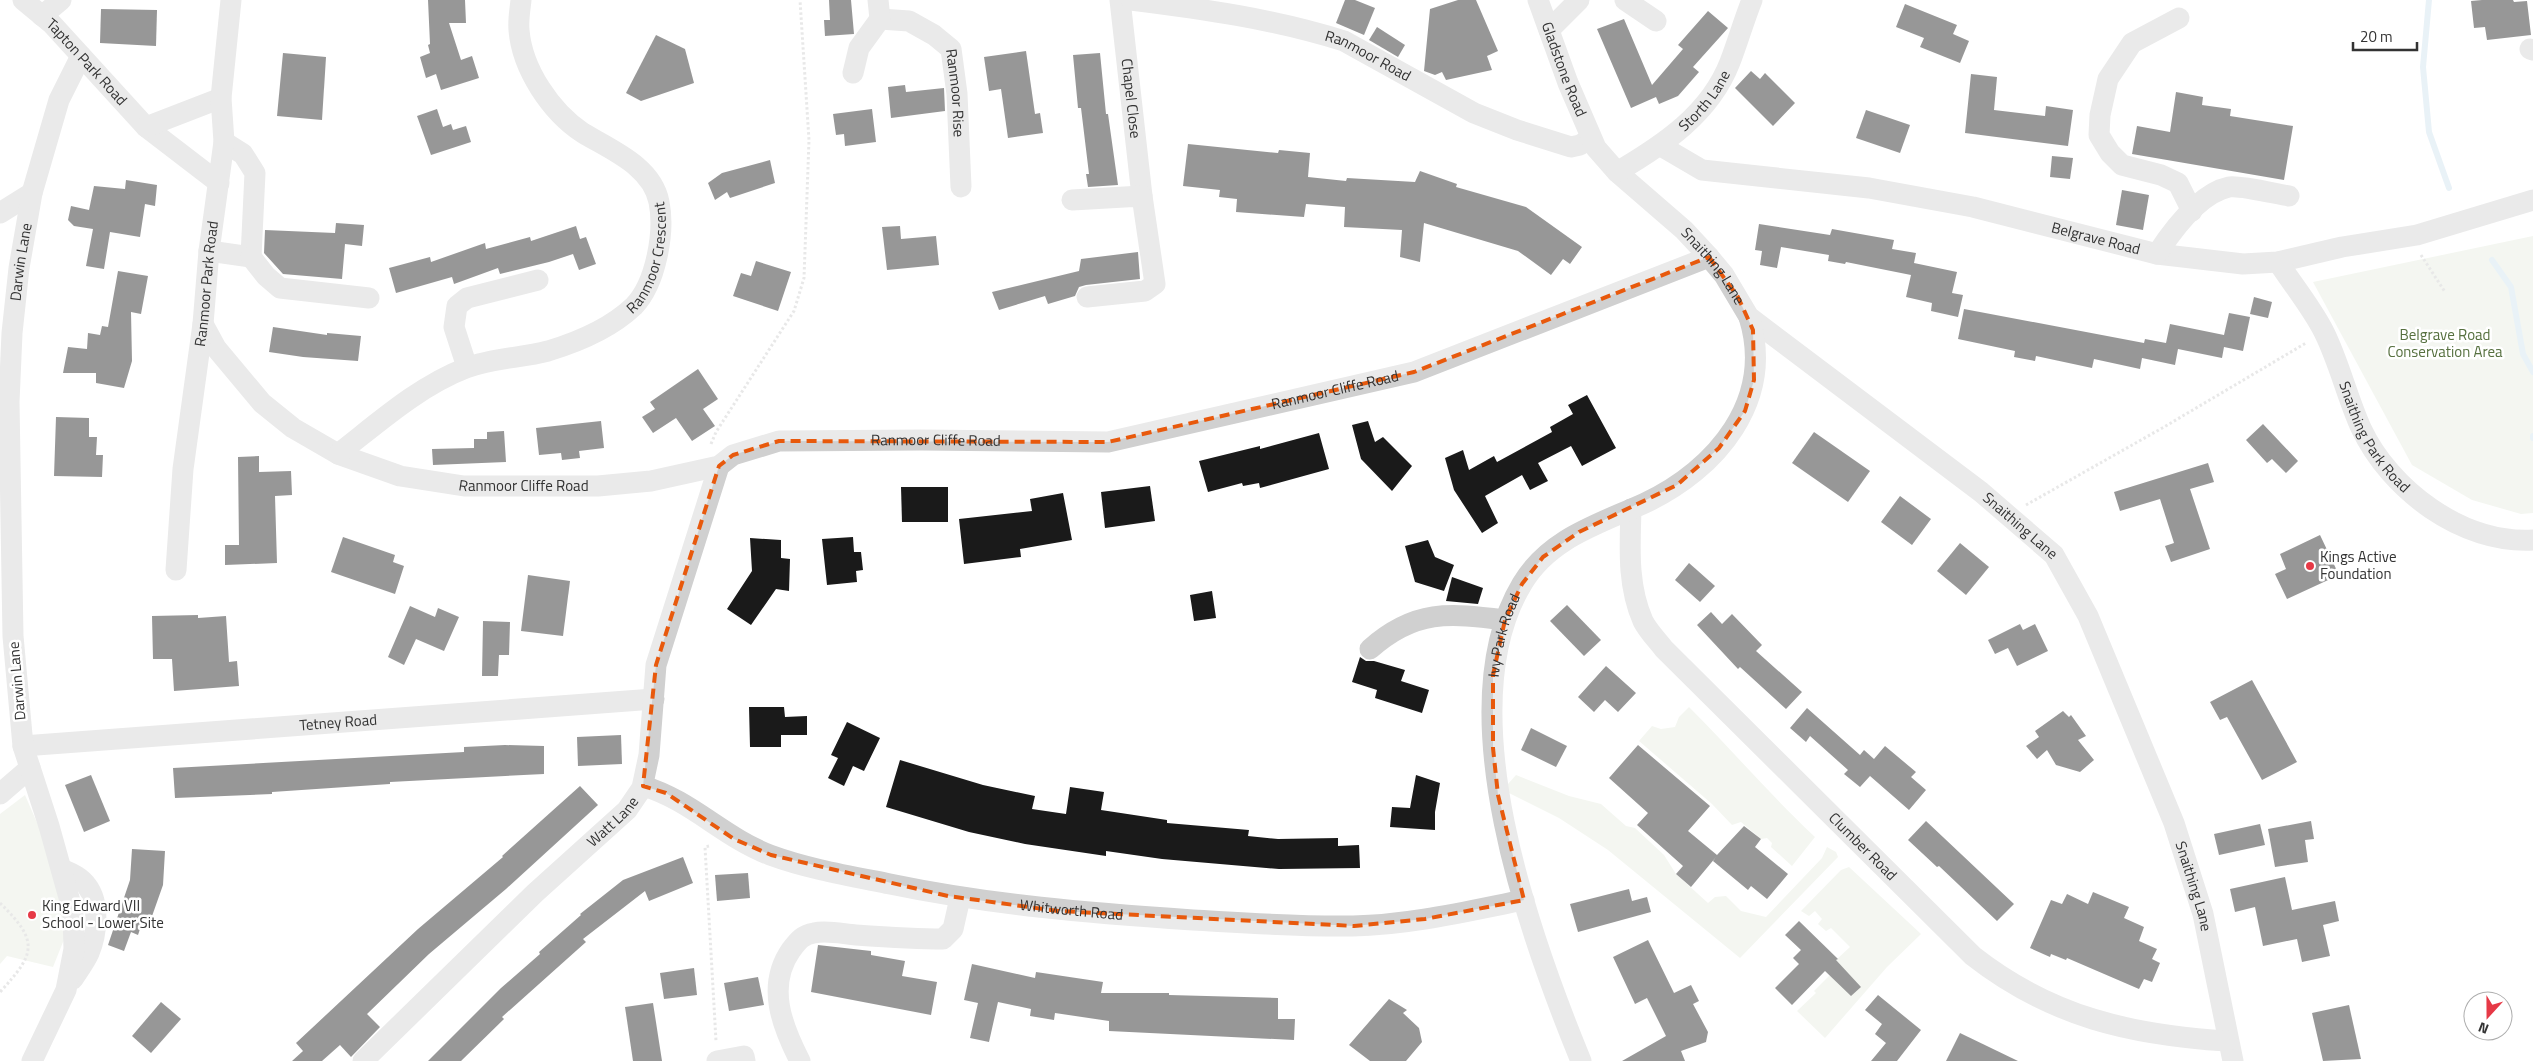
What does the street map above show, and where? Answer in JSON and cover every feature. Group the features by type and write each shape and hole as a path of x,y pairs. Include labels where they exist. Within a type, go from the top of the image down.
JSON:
{"street":[{"name":"Tapton Park Road","path":"23,0 42,16 146,127 218,184"},
{"path":"42,16 61,0"},
{"name":"Ranmoor Park Road","path":"176,570 183,469 203,324 209,251 224,142 220,98 231,0"},
{"name":"Ranmoor Crescent","path":"338,454 429,386 467,367 548,350 603,330 635,305 654,270 661,238 659,201 644,172 622,155 582,132 559,112 542,91 528,64 519,31 521,0"},
{"name":"Chapel Close","path":"1087,297 1145,291 1155,284 1142,196 1120,0"},
{"name":"Ranmoor Road","path":"1131,0 1228,12 1344,41 1474,113 1517,130 1571,147 1580,145 1592,138"},
{"name":"Gladstone Road","path":"1538,0 1568,82 1592,138"},
{"path":"1549,30 1579,0"},
{"path":"1625,0 1656,21"},
{"name":"Storth Lane","path":"1617,172 1661,146 1688,123 1712,94 1730,63 1752,0"},
{"name":"Ranmoor Rise","path":"853,73 859,48 879,10 909,21 934,35 951,49 957,94 961,187"},
{"path":"2179,18 2132,43 2108,79 2100,115 2099,135 2110,153 2122,165 2161,175 2178,184 2192,211"},
{"name":"Darwin Lane","path":"32,1061 66,990 74,949 73,922 62,869 23,746 7,638 5,502 12,333 19,268 32,193 59,100 80,56"},
{"path":"146,127 220,98"},
{"name":"Snaithing Lane","path":"1592,138 1604,159 1672,219 1709,257 1724,275 1749,317 1981,492 2054,555 2077,592 2146,751 2174,823 2203,914 2227,1041 2233,1061"},
{"path":"224,142 243,154 255,173 251,257 266,276 280,288 369,298"},
{"name":"Belgrave Road","path":"1661,146 1702,170 1868,188 1973,207 2157,254 2243,264 2278,262 2342,248 2417,235 2533,200"},
{"path":"2157,254 2172,231 2192,211 2209,196 2229,187 2289,196"},
{"path":"0,213 32,193"},
{"path":"1072,200 1142,196"},
{"path":"209,251 251,257"},
{"name":"Ranmoor Cliffe Road","path":"203,324 216,348 262,402 292,428 338,454 400,476 464,486 598,486 651,481 710,468 733,455 779,441 1108,442 1414,372 1709,257"},
{"name":"Snaithing Park Road","path":"2278,262 2324,332 2362,430 2381,461 2409,491 2432,509 2462,527 2494,536 2533,540"},
{"path":"467,367 454,327 457,306 467,298 538,280"},
{"name":"Ivy Park Road","path":"1581,1061 1566,1025 1524,900 1498,794 1493,748 1493,675 1505,620 1522,584 1543,557 1579,532 1665,491 1692,473 1719,448 1745,411 1754,380 1755,346 1749,317"},
{"name":"Watt Lane","path":"363,1061 535,893 627,810 643,786 649,755 656,666 710,468"},
{"name":"Clumber Road","path":"1632,508 1630,554 1633,594 1644,622 1664,649 1974,956 1998,976 2025,991 2084,1018 2126,1030 2179,1038 2227,1041"},
{"path":"1370,649 1400,625 1416,620 1462,615 1505,620"},
{"name":"Tetney Road","path":"23,746 654,699"},
{"path":"0,794 30,768"},
{"name":"Whitworth Road","path":"643,786 666,793 734,839 771,855 846,875 960,898 1058,911 1251,923 1354,926 1425,919 1524,900"},
{"path":"800,1061 785,1032 777,988 785,959 800,938 815,932 904,939 943,939 954,929 960,898"},
{"path":"717,1060 744,1056 745,1061"}],"path":[{"path":"710,468 716,432 794,311 804,278 809,140 800,0"},
{"path":"2417,235 2422,260 2445,292"},
{"path":"2008,515 2164,427 2324,332"},
{"path":"705,847 717,1060"},
{"path":"0,903 18,923 28,938 29,954 21,970 0,992"}],"highlighted area":[{"path":"1709,257 1738,297 1753,330 1754,380 1745,411 1719,448 1677,485 1579,532 1543,557 1522,584 1505,620 1493,675 1493,748 1498,795 1524,900 1425,919 1354,926 1058,911 948,896 771,855 734,839 666,793 643,786 656,665 719,466 733,455 779,441 1108,442 1414,372"}],"green space":[{"name":"Belgrave Road Conservation Area","path":"2533,236 2533,513 2521,514 2472,500 2412,465 2313,282"},
{"path":"1689,707 1815,837 1792,866 1771,847 1772,843 1767,838 1761,839 1741,822 1732,825 1712,804 1639,741 1652,726 1661,729 1675,727 1679,717"},
{"path":"1516,775 1569,796 1601,804 1626,826 1635,828 1664,855 1676,874 1708,903 1715,897 1726,896 1741,911 1766,917 1822,858 1827,847 1836,852 1838,857 1740,958 1608,850 1559,818 1507,792 1508,784"},
{"name":"King Edward VII School - Lower Site","path":"25,795 44,839 67,932 53,967 7,956 0,964 0,814"},
{"path":"1849,867 1921,934 1887,967 1825,1038 1797,1011 1816,993 1814,991 1832,973 1836,960 1850,947 1831,928 1826,931 1818,924 1822,919 1815,911 1809,916 1801,911 1841,870"}],"building":[{"path":"428,0 465,0 466,23 449,23 461,60 472,56 479,78 441,90 436,74 426,78 420,57 430,53 428,45 430,44"},
{"path":"829,0 851,0 854,34 825,36 824,20 830,20"},
{"path":"1345,0 1355,0 1375,8 1364,35 1336,23"},
{"path":"1458,0 1476,0 1498,51 1487,56 1492,70 1446,80 1442,72 1435,75 1424,71 1430,9"},
{"path":"2471,1 2527,1 2531,35 2487,40 2485,27 2474,28"},
{"path":"1905,4 1957,25 1953,34 1969,41 1960,63 1920,47 1924,38 1896,27"},
{"path":"101,9 157,10 156,46 100,43"},
{"path":"1708,11 1728,28 1693,67 1699,72 1678,96 1659,104 1656,97 1631,108 1597,29 1624,19 1652,85 1683,49 1678,45"},
{"path":"1377,27 1405,45 1398,57 1369,40"},
{"path":"656,35 685,49 694,83 641,101 626,93"},
{"path":"1026,51 1035,114 1040,113 1043,133 1008,138 1001,89 989,91 984,57"},
{"path":"283,53 326,57 322,120 277,116"},
{"path":"1100,53 1106,114 1108,114 1118,185 1088,187 1086,174 1089,174 1081,108 1078,108 1073,55"},
{"path":"1751,71 1760,79 1765,73 1795,103 1773,126 1735,88"},
{"path":"1971,74 1997,77 1994,110 2045,116 2046,106 2073,110 2068,146 1965,133"},
{"path":"905,85 906,92 944,88 945,111 891,118 888,87"},
{"path":"2176,92 2203,97 2202,105 2231,109 2230,116 2293,126 2284,180 2132,154 2137,126 2170,132"},
{"path":"437,109 443,127 451,124 453,130 466,126 471,142 431,155 417,116"},
{"path":"872,109 876,142 845,146 844,134 836,135 833,114"},
{"path":"1866,110 1910,125 1900,153 1856,138"},
{"path":"1188,144 1278,153 1279,150 1310,153 1308,177 1346,181 1347,178 1415,182 1420,171 1457,184 1456,187 1526,207 1582,247 1570,264 1563,259 1551,275 1518,251 1424,223 1420,262 1400,257 1402,230 1344,227 1345,207 1306,204 1304,217 1236,212 1237,199 1219,197 1220,190 1183,186"},
{"path":"2052,156 2073,158 2070,179 2050,177"},
{"path":"770,160 775,183 730,198 727,192 715,200 708,183 722,173"},
{"path":"126,180 157,185 155,206 145,204 140,237 110,232 104,269 86,266 93,229 74,226 68,220 71,206 89,210 94,186 125,189"},
{"path":"2122,190 2149,195 2143,230 2116,225"},
{"path":"336,223 364,225 362,246 345,244 342,279 283,274 264,253 265,230 335,233"},
{"path":"1759,224 1830,235 1832,229 1894,240 1892,249 1916,253 1914,263 1957,272 1952,293 1963,295 1958,317 1931,311 1932,303 1906,297 1911,275 1846,262 1845,264 1828,261 1829,255 1781,247 1777,268 1760,265 1762,251 1755,250"},
{"path":"576,226 580,239 586,237 596,264 579,270 573,254 500,274 498,268 454,284 452,277 396,293 389,268 430,257 431,262 485,243 486,249 530,237 531,241"},
{"path":"900,226 901,239 936,236 939,265 887,270 882,227"},
{"path":"1138,252 1140,279 1086,285 1079,287 1075,296 1048,304 1045,296 999,310 992,292 1079,271 1081,259"},
{"path":"756,261 791,272 778,311 733,296 741,273 751,276"},
{"path":"118,271 148,276 141,314 131,312 132,361 124,388 96,383 96,373 63,373 68,347 87,349 88,333 100,335 102,326 108,327"},
{"path":"2254,297 2272,302 2268,318 2250,314"},
{"path":"1964,309 2144,343 2145,339 2166,343 2170,324 2224,335 2229,313 2250,317 2243,351 2224,347 2222,358 2178,349 2175,365 2142,358 2140,369 2094,359 2092,368 2036,356 2035,361 2014,357 2015,351 1958,339"},
{"path":"273,327 327,335 327,333 361,336 358,361 303,357 269,352"},
{"path":"698,369 718,399 703,409 715,426 692,441 676,418 653,433 642,417 655,409 650,402"},
{"path":"1587,395 1616,448 1582,466 1571,446 1538,463 1548,481 1530,490 1522,475 1485,496 1498,523 1482,533 1454,490 1445,458 1463,450 1469,470 1494,456 1497,462 1552,432 1550,427 1573,414 1568,405"},
{"path":"56,417 89,418 89,437 97,437 96,455 103,455 102,477 54,476"},
{"path":"601,421 604,448 579,451 580,458 562,460 561,453 539,455 536,428"},
{"path":"1368,421 1375,442 1383,437 1412,466 1392,491 1361,459 1352,425"},
{"path":"2263,424 2298,461 2286,473 2272,459 2267,463 2246,440"},
{"path":"504,431 506,462 433,465 432,449 474,448 474,439 487,439 487,432"},
{"path":"1814,432 1870,471 1848,502 1792,463"},
{"path":"1319,433 1329,469 1260,488 1259,483 1243,486 1242,483 1208,492 1199,461 1260,446 1260,449"},
{"path":"259,456 259,472 291,471 292,495 275,496 277,563 225,565 225,545 239,545 238,457"},
{"path":"2208,463 2214,482 2190,489 2210,549 2171,562 2165,546 2174,543 2160,499 2120,511 2114,492"},
{"path":"1150,486 1155,521 1105,528 1101,492"},
{"path":"901,487 948,487 948,522 902,522"},
{"path":"1063,493 1072,540 1020,549 1021,557 964,564 959,519 1032,511 1030,499"},
{"path":"1900,496 1931,519 1912,545 1881,522"},
{"name":"Kings Active Foundation","path":"2320,535 2339,575 2287,599 2275,574 2286,569 2280,554"},
{"path":"343,537 395,555 393,562 404,566 395,594 331,572"},
{"path":"853,537 854,552 861,552 863,570 856,571 857,582 827,585 822,539"},
{"path":"750,538 781,540 781,558 790,559 789,591 776,589 751,625 727,609 752,571"},
{"path":"1428,540 1435,557 1454,565 1444,591 1415,582 1405,546"},
{"path":"1960,543 1989,567 1966,595 1937,571"},
{"path":"1689,563 1715,586 1700,602 1675,580"},
{"path":"528,575 570,581 563,636 521,631"},
{"path":"1452,577 1483,588 1478,604 1446,601"},
{"path":"1212,591 1216,618 1194,621 1190,595"},
{"path":"1567,605 1601,640 1584,656 1550,621"},
{"path":"410,606 435,617 438,608 459,617 444,651 416,639 404,665 388,657"},
{"path":"1711,612 1722,624 1732,614 1762,645 1756,651 1802,692 1786,709 1740,667 1738,669 1697,625"},
{"path":"198,615 198,618 226,616 229,662 237,661 239,686 174,691 172,659 153,659 152,616"},
{"path":"483,621 510,622 509,655 499,655 498,676 482,676"},
{"path":"2020,624 2023,630 2035,624 2048,651 2017,666 2008,648 1995,654 1988,640"},
{"path":"1360,657 1366,661 1374,661 1405,670 1401,681 1429,690 1422,713 1375,698 1377,690 1352,682"},
{"path":"1606,666 1636,693 1618,712 1605,700 1594,712 1578,697"},
{"path":"2252,680 2297,762 2262,780 2227,717 2220,720 2210,702"},
{"path":"749,707 784,707 785,717 807,716 807,735 781,735 781,747 750,747"},
{"path":"1807,708 1860,755 1864,750 1874,759 1885,746 1916,772 1911,777 1926,790 1909,810 1870,776 1860,787 1844,774 1848,770 1810,736 1806,742 1790,728"},
{"path":"2063,711 2069,717 2071,715 2086,736 2078,740 2094,760 2080,772 2056,765 2047,750 2037,759 2026,746 2039,737 2035,731"},
{"path":"847,722 880,738 864,771 853,766 844,786 828,778 838,758 831,755"},
{"path":"1531,728 1567,746 1556,767 1521,750"},
{"path":"621,735 622,764 578,766 577,737"},
{"path":"1638,745 1710,806 1688,831 1717,855 1744,826 1761,839 1755,847 1788,874 1767,899 1751,886 1748,890 1713,861 1716,857 1691,887 1676,874 1683,866 1637,825 1648,813 1609,778"},
{"path":"544,746 544,774 390,782 390,784 272,792 272,794 175,798 173,768 464,752 464,747"},
{"path":"900,760 983,785 1035,796 1032,809 1066,814 1070,787 1104,792 1101,810 1167,820 1167,823 1249,830 1248,836 1278,839 1338,838 1338,846 1359,845 1360,868 1279,869 1162,859 1106,851 1106,856 1025,844 969,832 886,807"},
{"path":"91,775 110,821 84,832 65,785"},
{"path":"1416,775 1440,783 1435,812 1435,830 1390,827 1392,807 1410,808"},
{"path":"580,786 598,805 506,889 429,954 367,1014 380,1027 351,1057 340,1045 322,1061 292,1061 303,1051 296,1043 418,929 503,857"},
{"path":"1926,821 2014,904 1997,921 1939,866 1937,867 1908,840"},
{"path":"2311,821 2314,839 2305,840 2308,862 2275,867 2268,829"},
{"path":"2260,824 2265,845 2219,855 2214,834"},
{"path":"132,849 165,851 163,885 151,919 144,917 138,935 131,932 124,951 108,945 130,880"},
{"path":"683,857 693,883 649,901 645,891 583,939 586,942 502,1017 504,1019 461,1061 428,1061 501,988 540,954 539,952 580,914 623,880"},
{"path":"748,873 750,898 717,901 715,875"},
{"path":"2285,877 2292,910 2335,901 2339,921 2323,925 2330,956 2302,962 2297,939 2263,946 2255,907 2235,912 2230,889"},
{"path":"1629,889 1632,901 1647,897 1651,912 1578,932 1570,904"},
{"path":"2093,892 2129,907 2124,918 2144,927 2139,941 2157,949 2152,959 2160,963 2152,982 2144,979 2139,989 2067,958 2066,960 2051,954 2050,957 2030,948 2051,900 2062,904 2067,894 2088,904"},
{"path":"1799,921 1838,959 1836,960 1861,987 1851,996 1825,971 1792,1005 1775,988 1799,964 1793,958 1801,950 1785,935"},
{"path":"1648,940 1674,993 1691,985 1699,1001 1693,1004 1708,1032 1706,1042 1681,1051 1685,1061 1622,1061 1666,1036 1647,998 1635,1004 1613,957"},
{"path":"818,945 871,951 871,955 905,961 902,976 937,982 931,1015 811,992"},
{"path":"972,964 1035,978 1036,972 1103,982 1101,993 1169,993 1169,995 1278,998 1278,1019 1295,1019 1294,1040 1109,1031 1109,1021 1055,1013 1054,1020 1030,1016 1031,1009 998,1002 989,1042 970,1038 978,1003 964,1000"},
{"path":"694,968 697,995 664,999 660,973"},
{"path":"758,977 764,1005 729,1011 724,983"},
{"path":"1878,995 1921,1030 1897,1061 1871,1061 1886,1043 1875,1034 1882,1024 1865,1010"},
{"path":"1389,999 1407,1010 1403,1013 1419,1028 1422,1042 1406,1061 1370,1061 1349,1045"},
{"path":"161,1002 181,1019 151,1053 132,1036"},
{"path":"653,1003 662,1061 633,1061 625,1007"},
{"path":"2349,1005 2361,1059 2323,1061 2312,1013"},
{"path":"1960,1033 2018,1061 1946,1061"}],"waterway":[{"path":"2429,0 2423,67 2429,132 2449,188"},
{"path":"2492,260 2511,287 2523,354 2533,372"}],"place":[{"name":"Kings Active Foundation","path":"2310,566"},
{"name":"King Edward VII School - Lower Site","path":"32,915"}]}
